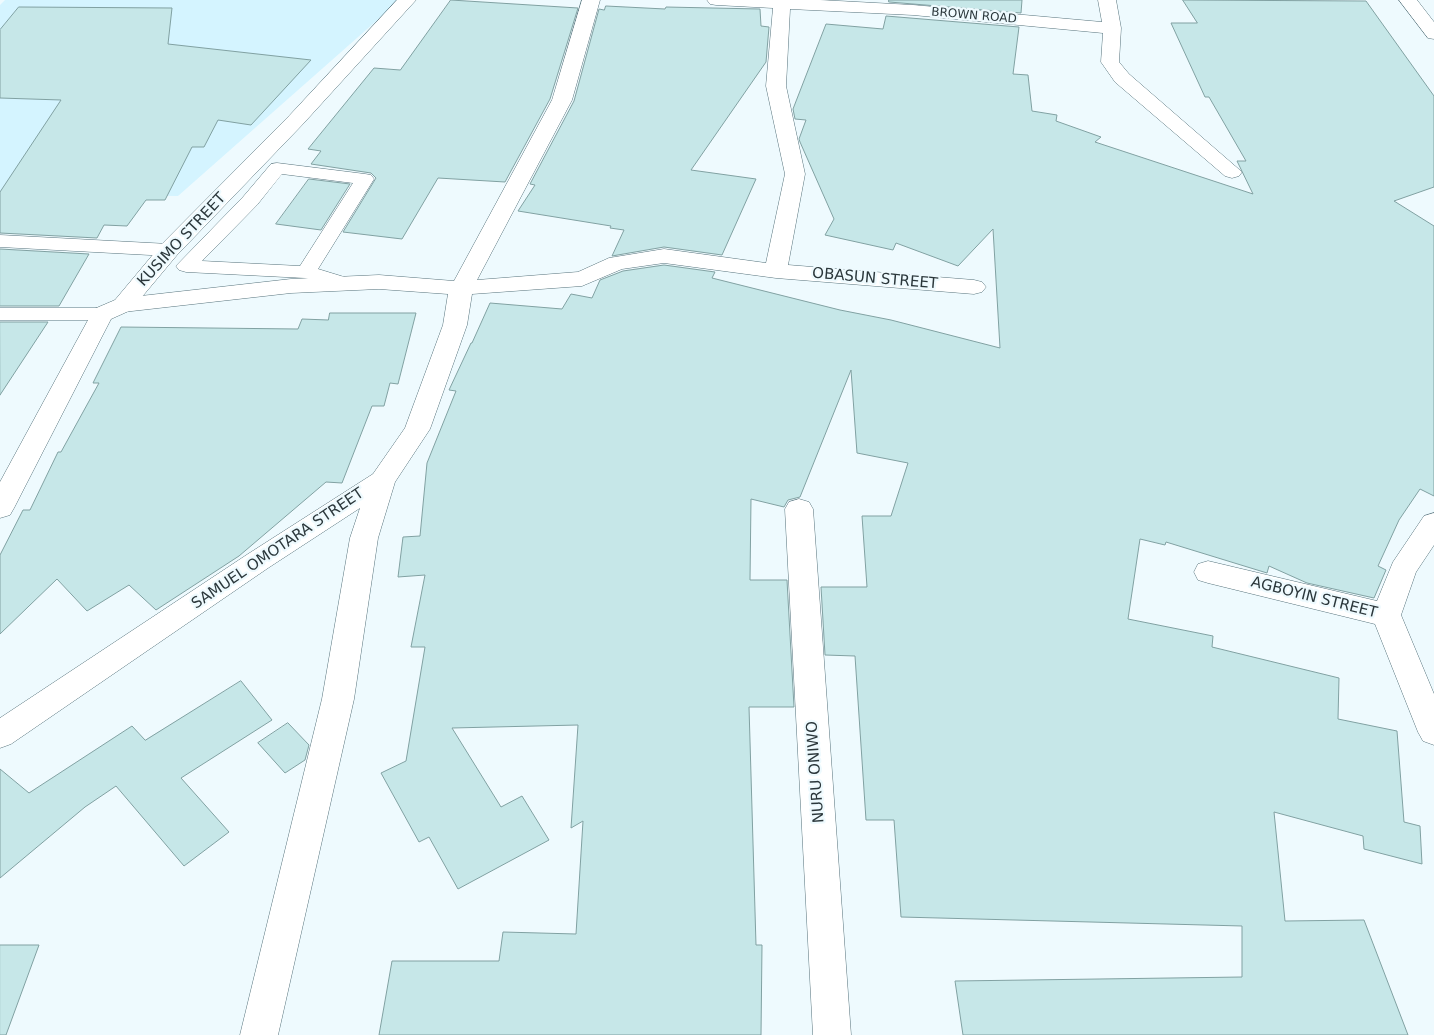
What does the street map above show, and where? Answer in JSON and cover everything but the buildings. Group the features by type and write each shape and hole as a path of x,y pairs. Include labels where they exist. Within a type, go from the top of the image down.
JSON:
{"street":[{"name":"KUSIMO STREET","path":"102,314 123,305 169,250 296,120 407,0"},
{"name":"SAMUEL OMOTARA STREET","path":"0,735 258,561 382,481 417,429 455,325 461,288 562,100 591,0"},
{"name":"BROWN ROAD","path":"716,0 781,1 914,10 1112,28"},
{"path":"1107,0 1112,28 1110,62 1122,78 1232,172"},
{"path":"1408,0 1434,34"},
{"path":"776,271 795,174 776,86 781,1"},
{"name":"OBASUN STREET","path":"123,305 291,286 379,282 461,288 582,279 617,264 664,256 776,271 974,287"},
{"path":"0,508 102,314"},
{"path":"259,1035 338,699 364,538 382,481"},
{"name":"NURU ONIWO","path":"800,509 832,1035"},
{"path":"1386,616 1402,570 1434,523"},
{"name":"AGBOYIN STREET","path":"1208,572 1386,616 1434,732"}],"lane":[{"path":"306,272 365,179 277,168 250,201 186,266 306,272 347,284"},
{"path":"211,208 250,201"},
{"path":"0,242 169,250"},
{"path":"0,314 102,314"}],"shaded area":[{"path":"5,0 400,0 178,196 0,193 0,5"}]}
